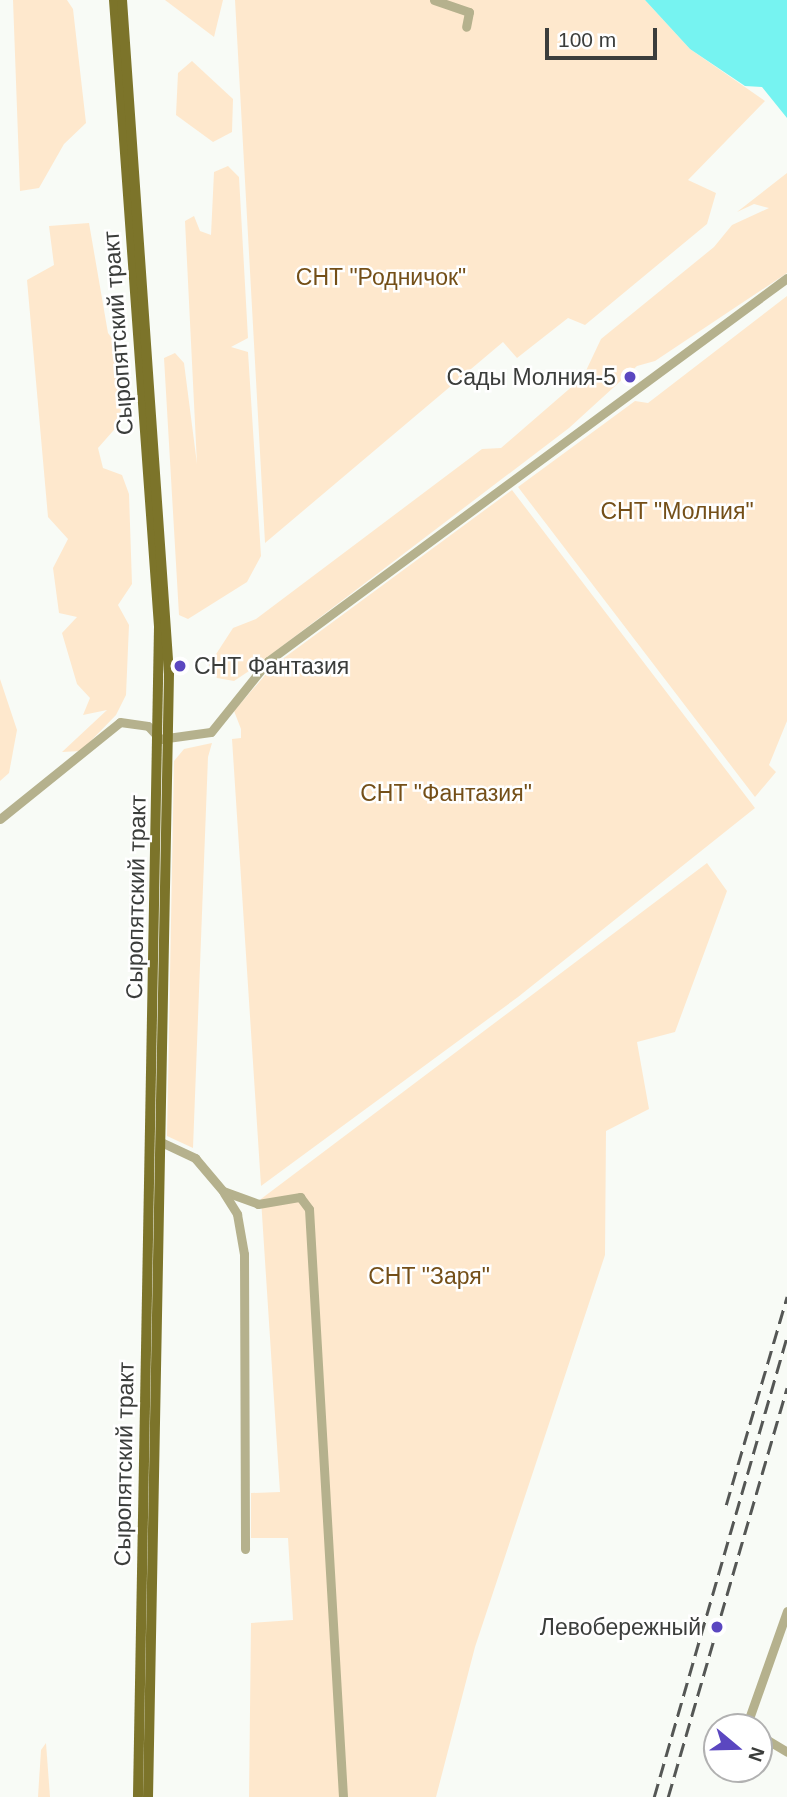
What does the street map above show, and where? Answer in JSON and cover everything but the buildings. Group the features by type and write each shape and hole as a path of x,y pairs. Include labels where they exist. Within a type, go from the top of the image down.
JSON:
{"main road":[{"name":"Сыропятский тракт","path":"114,0 159,627 164,739 161,1142 148,1797"},
{"name":"Сыропятский тракт","path":"122,0 168,626 138,1797"}],"street":[{"path":"434,0 469,12 466,27"},
{"path":"0,819 120,722 148,726 164,739 211,732 268,662 787,278"},
{"path":"161,1142 195,1158 223,1191 237,1214 244,1254 245,1549"},
{"path":"223,1191 258,1204 300,1197 309,1209 343,1797"},
{"path":"751,1713 787,1611"}],"green space":[{"path":"13,0 67,0 73,9 86,123 64,144 39,188 20,191"},
{"path":"165,0 223,0 214,37"},
{"name":"СНТ \"Родничок\"","path":"235,0 645,0 690,49 765,101 688,180 716,193 707,224 585,325 568,318 517,358 503,342 265,543"},
{"path":"192,61 233,99 232,132 213,142 176,115 178,73"},
{"path":"228,166 239,177 248,338 231,347 248,352 261,556 247,582 188,619 179,615 164,358 175,353 184,363 197,464 185,221 194,216 200,231 211,235 214,172"},
{"path":"787,173 787,273 655,361 637,366 569,428 252,669 234,681 217,678 209,665 233,628 256,619 482,449 501,448 583,377 601,339 714,247 732,225 769,208 754,204 737,212"},
{"path":"89,223 108,333 123,353 120,423 98,448 103,468 122,475 129,494 132,584 118,605 129,625 126,695 116,715 81,751 62,752 107,710 83,715 90,698 77,684 62,633 77,617 59,613 53,568 68,539 48,517 27,280 54,265 49,226"},
{"name":"СНТ \"Молния\"","path":"787,296 787,721 769,765 776,772 755,797 518,487 635,401 648,403"},
{"name":"СНТ \"Фантазия\"","path":"512,490 755,808 518,997 261,1186 232,739 241,738 241,729 234,711 273,666"},
{"path":"0,679 17,730 9,773 0,781"},
{"path":"212,743 208,757 193,1148 167,1136 174,761 184,749"},
{"name":"СНТ \"Заря\"","path":"707,863 727,891 675,1032 637,1042 649,1109 606,1131 605,1255 475,1647 436,1797 249,1797 251,1623 293,1620 288,1538 251,1538 251,1493 280,1492 261,1199"},
{"path":"46,1743 50,1797 38,1797 41,1750"}],"water":[{"path":"645,0 787,0 787,118 762,87 745,86 690,49"}],"railway":[{"path":"726,1505 787,1297"},
{"path":"654,1797 787,1337"},
{"path":"668,1797 787,1388"}],"place":[{"name":"Сады Молния-5","path":"630,377"},
{"name":"СНТ Фантазия","path":"180,666"},
{"name":"Левобережный","path":"717,1627"}]}
